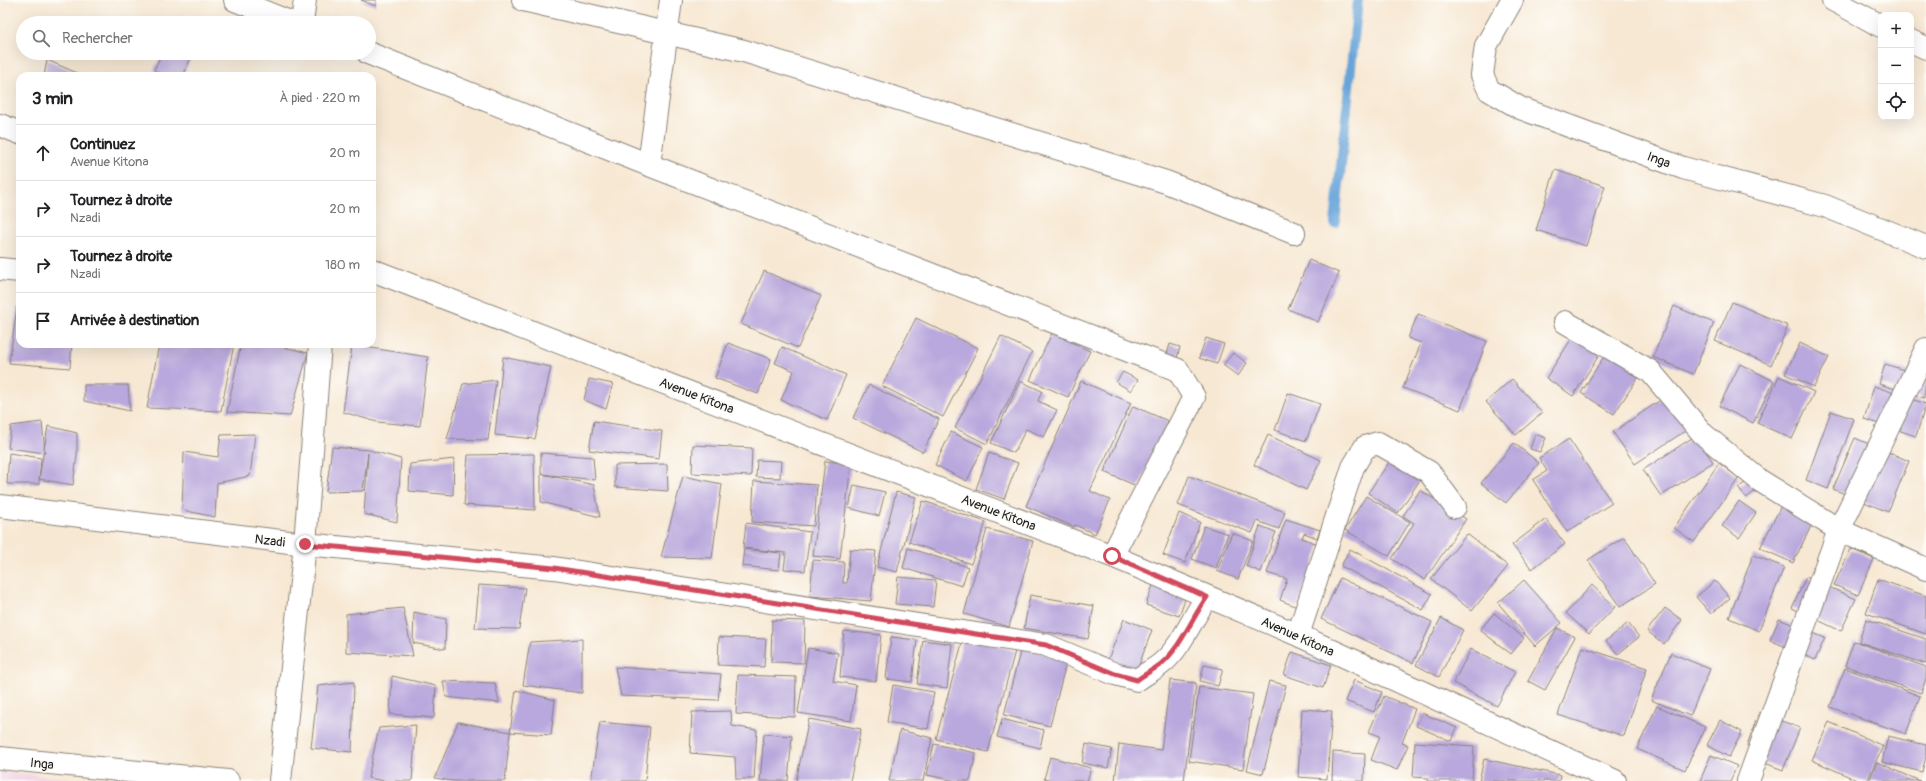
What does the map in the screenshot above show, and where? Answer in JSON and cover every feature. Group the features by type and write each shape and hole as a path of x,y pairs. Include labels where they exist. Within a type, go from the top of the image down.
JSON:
{"street":[{"path":"235,0 275,16"},
{"path":"303,16 305,0"},
{"path":"523,0 744,51 1166,182 1294,233"},
{"path":"649,165 671,0"},
{"name":"Inga","path":"1512,0 1486,46 1482,75 1489,90 1520,108 1683,168 1826,206 1926,247"},
{"path":"1833,0 1878,24"},
{"path":"1914,42 1926,48"},
{"path":"376,56 649,165 1178,370 1194,397 1112,556"},
{"path":"0,125 16,131"},
{"path":"0,268 16,271"},
{"name":"Avenue Kitona","path":"376,272 1112,556 1298,635 1615,781"},
{"path":"1565,322 1650,371 1703,434 1759,480 1839,530 1926,569"},
{"path":"280,781 305,544 320,348"},
{"path":"1748,781 1839,530 1926,349"},
{"path":"1298,635 1353,466 1365,447 1378,443 1429,472 1454,507"},
{"name":"Nzadi","path":"0,506 305,544 554,568 1046,645 1115,674 1137,680 1161,663 1177,646 1194,615 1207,597"},
{"name":"Inga","path":"0,758 228,781"}],"shaded area":[{"path":"0,772 99,781 0,781"}],"building":[{"path":"361,0 376,0 376,6"},
{"path":"47,60 75,72 45,72"},
{"path":"159,60 190,60 185,72 157,72 154,70"},
{"path":"1555,170 1605,186 1586,246 1536,230"},
{"path":"1309,260 1339,273 1318,322 1288,309"},
{"path":"764,271 821,296 798,348 741,324"},
{"path":"1732,302 1788,326 1771,365 1715,341"},
{"path":"1674,306 1714,323 1693,374 1653,357"},
{"path":"16,314 16,348 72,348 70,368 9,363"},
{"path":"1418,314 1487,341 1460,410 1403,388 1421,343 1408,338"},
{"path":"916,318 978,348 943,417 882,386"},
{"path":"1576,332 1603,349 1573,396 1546,378"},
{"path":"1052,333 1090,351 1068,397 1030,380"},
{"path":"1001,336 1032,352 987,444 955,428"},
{"path":"1206,338 1224,344 1217,364 1199,358"},
{"path":"728,343 771,359 758,394 715,378"},
{"path":"1800,343 1829,357 1814,387 1785,374"},
{"path":"1170,344 1180,347 1176,362 1166,358"},
{"path":"782,347 846,375 827,420 781,400 794,371 775,363"},
{"path":"158,348 233,348 221,411 147,408"},
{"path":"240,348 288,348 308,353 290,416 227,412"},
{"path":"352,348 371,348 428,357 420,426 377,422 343,412"},
{"path":"1609,348 1643,370 1614,414 1581,393"},
{"path":"1233,353 1247,363 1238,376 1223,365"},
{"path":"503,357 551,367 535,439 495,435"},
{"path":"1740,364 1774,381 1753,423 1719,406"},
{"path":"1885,364 1926,377 1924,398 1879,384"},
{"path":"1123,372 1138,380 1131,391 1116,382"},
{"path":"1779,376 1814,392 1792,439 1757,423"},
{"path":"589,379 613,384 606,409 584,400"},
{"path":"1512,379 1542,413 1516,435 1486,402"},
{"path":"496,380 488,440 447,439 463,384"},
{"path":"1020,381 1042,391 1038,401 1057,410 1044,437 1026,429 1014,453 991,443"},
{"path":"1081,381 1131,403 1090,491 1110,500 1095,534 1075,525 1074,527 1026,506"},
{"path":"84,385 128,385 130,411 84,401"},
{"path":"869,385 939,419 923,452 853,418"},
{"path":"1874,386 1926,404 1916,436 1864,419"},
{"path":"1288,393 1320,404 1306,441 1275,430"},
{"path":"1668,395 1691,427 1635,464 1613,432"},
{"path":"1133,406 1168,421 1139,487 1104,472"},
{"path":"1831,411 1854,419 1828,489 1806,480"},
{"path":"594,421 662,431 659,459 589,450"},
{"path":"42,422 45,453 8,448 11,426"},
{"path":"48,426 77,433 77,455 73,485 39,479"},
{"path":"951,432 983,447 967,481 935,465"},
{"path":"255,434 250,476 217,483 215,517 182,510 184,452 218,457 221,435"},
{"path":"1535,434 1546,438 1540,452 1530,449"},
{"path":"1268,435 1321,460 1306,490 1254,465"},
{"path":"1695,436 1713,462 1661,496 1643,470"},
{"path":"1855,438 1909,461 1888,512 1833,489"},
{"path":"1569,439 1612,503 1567,532 1533,480 1547,471 1539,458"},
{"path":"1514,443 1539,463 1506,503 1481,483"},
{"path":"693,445 752,448 751,476 692,473"},
{"path":"332,447 369,450 401,459 397,522 364,514 368,453 363,491 326,492"},
{"path":"9,453 41,458 39,484 7,484"},
{"path":"541,453 593,457 595,480 542,474 594,485 600,517 541,502"},
{"path":"989,453 1018,463 1004,499 976,489"},
{"path":"534,454 535,510 464,505 468,455"},
{"path":"1394,455 1424,474 1398,513 1368,493"},
{"path":"454,459 453,495 409,491 410,464"},
{"path":"757,460 781,461 780,478 756,477"},
{"path":"825,461 851,464 840,559 813,556"},
{"path":"1719,463 1739,478 1694,542 1674,528"},
{"path":"667,464 668,491 615,487 615,465"},
{"path":"683,476 722,484 712,558 661,557"},
{"path":"1189,476 1285,512 1279,529 1257,521 1252,533 1178,505"},
{"path":"1754,476 1761,487 1746,498 1738,488"},
{"path":"754,481 817,485 814,526 752,522"},
{"path":"854,485 885,492 879,516 849,508"},
{"path":"1420,490 1466,519 1425,580 1392,559 1414,523 1403,516"},
{"path":"896,492 916,497 897,572 877,567"},
{"path":"1366,496 1410,522 1389,556 1345,530"},
{"path":"923,501 986,522 971,564 909,542"},
{"path":"1739,501 1756,513 1739,538 1722,526"},
{"path":"1782,504 1814,520 1793,563 1760,548"},
{"path":"1179,513 1200,522 1185,563 1163,555"},
{"path":"1286,519 1320,530 1317,538 1304,533 1302,538 1320,545 1297,607 1280,600 1287,579 1267,573"},
{"path":"1546,519 1565,544 1532,569 1512,545"},
{"path":"746,523 810,532 805,571 784,569 786,553 743,548"},
{"path":"1204,526 1228,534 1216,568 1192,559"},
{"path":"1260,526 1276,532 1261,572 1246,566"},
{"path":"987,529 1033,541 1009,627 964,614"},
{"path":"1232,533 1253,541 1238,579 1217,571"},
{"path":"1467,534 1508,566 1472,611 1431,579"},
{"path":"1624,537 1655,584 1620,607 1588,560"},
{"path":"908,548 968,567 962,586 903,568"},
{"path":"744,549 781,553 779,570 742,566"},
{"path":"850,549 876,551 871,601 810,596 813,560 844,562 843,583 847,583"},
{"path":"1350,549 1432,594 1423,610 1341,566"},
{"path":"1851,549 1874,559 1858,595 1834,585"},
{"path":"1753,555 1784,567 1759,631 1729,618"},
{"path":"898,577 936,580 933,607 895,604"},
{"path":"1806,577 1856,599 1841,631 1792,608"},
{"path":"1340,578 1432,622 1413,663 1321,619"},
{"path":"1878,579 1926,596 1926,634 1866,613"},
{"path":"1524,580 1562,623 1535,646 1498,603"},
{"path":"1715,581 1730,598 1711,614 1696,597"},
{"path":"479,585 525,588 519,629 475,628"},
{"path":"1153,585 1186,596 1179,616 1146,605"},
{"path":"1592,585 1615,607 1589,634 1566,613"},
{"path":"1030,595 1094,606 1088,639 1024,628"},
{"path":"403,608 413,656 346,652 346,614"},
{"path":"1665,608 1682,620 1664,644 1647,631"},
{"path":"414,612 446,619 445,649 413,643"},
{"path":"1494,613 1524,638 1511,654 1480,630"},
{"path":"1441,618 1463,630 1439,677 1416,665"},
{"path":"1124,619 1152,630 1136,673 1107,662"},
{"path":"1779,619 1825,638 1815,660 1770,640"},
{"path":"1866,619 1926,639 1926,664 1859,642"},
{"path":"772,620 805,621 804,663 771,662"},
{"path":"1628,623 1639,637 1618,654 1606,641"},
{"path":"1557,628 1575,637 1545,690 1528,681"},
{"path":"844,631 881,635 876,681 840,677"},
{"path":"964,636 1015,651 988,752 936,739"},
{"path":"719,637 766,639 764,667 718,665"},
{"path":"891,637 917,640 912,682 886,679"},
{"path":"582,639 582,693 523,685 530,642"},
{"path":"923,640 952,644 947,688 917,684"},
{"path":"1854,641 1926,667 1926,679 1921,693 1845,666"},
{"path":"1582,647 1647,668 1624,736 1558,715"},
{"path":"808,648 838,653 833,681 856,685 851,721 798,713"},
{"path":"1021,648 1067,659 1050,726 1004,715"},
{"path":"1471,649 1515,672 1497,706 1453,683"},
{"path":"1292,652 1331,665 1323,688 1284,675"},
{"path":"1671,653 1710,669 1690,716 1651,700"},
{"path":"1204,665 1223,669 1218,686 1200,681"},
{"path":"615,667 721,674 718,700 621,696"},
{"path":"1845,668 1920,696 1906,734 1830,707"},
{"path":"738,675 796,677 795,717 736,714"},
{"path":"392,676 436,686 434,718 390,714"},
{"path":"1170,680 1196,683 1184,781 1115,781 1119,744 1161,750"},
{"path":"1354,680 1382,692 1374,712 1345,701"},
{"path":"443,681 495,683 499,703 446,697"},
{"path":"1269,681 1286,685 1263,774 1247,770"},
{"path":"354,682 352,752 311,748 318,686"},
{"path":"893,685 934,692 928,729 887,722"},
{"path":"1199,687 1253,694 1243,769 1189,761"},
{"path":"516,690 555,700 551,735 510,732"},
{"path":"1384,696 1415,709 1402,743 1408,745 1397,770 1371,760 1380,736 1369,732"},
{"path":"1657,706 1705,727 1685,770 1637,749"},
{"path":"1302,709 1332,711 1327,779 1298,777"},
{"path":"731,711 732,726 757,730 754,779 736,779 735,757 690,753 692,712"},
{"path":"1759,712 1800,728 1783,770 1752,758 1756,749 1747,745"},
{"path":"1422,713 1457,728 1451,741 1416,726"},
{"path":"809,719 861,729 850,781 796,781"},
{"path":"1002,719 1044,730 1040,748 997,737"},
{"path":"1720,720 1742,732 1729,757 1707,745"},
{"path":"458,722 510,732 505,781 452,781 435,778"},
{"path":"600,722 650,727 645,781 591,781"},
{"path":"1829,722 1883,746 1867,781 1859,781 1812,760"},
{"path":"416,725 412,781 385,781 368,778 379,728"},
{"path":"900,730 932,738 923,781 889,781"},
{"path":"764,734 792,736 788,781 760,781"},
{"path":"1888,736 1926,745 1926,757 1922,772 1882,762"},
{"path":"1415,742 1474,746 1472,781 1428,781 1428,778 1413,777"},
{"path":"934,744 976,753 970,781 956,781 927,775"},
{"path":"1086,744 1112,749 1108,768 1082,763"},
{"path":"1333,752 1365,754 1364,781 1332,781"},
{"path":"1711,755 1737,766 1730,781 1700,781"},
{"path":"1050,757 1091,768 1087,781 1051,781 1044,779"},
{"path":"1484,759 1560,775 1559,781 1479,781"},
{"path":"1877,762 1920,781 1869,781"}],"waterway":[{"path":"1335,223 1358,0"}],"route":[{"path":"305,544 554,568 1046,645 1115,674 1137,680 1161,663 1177,646 1194,615 1207,597 1112,556"}]}
